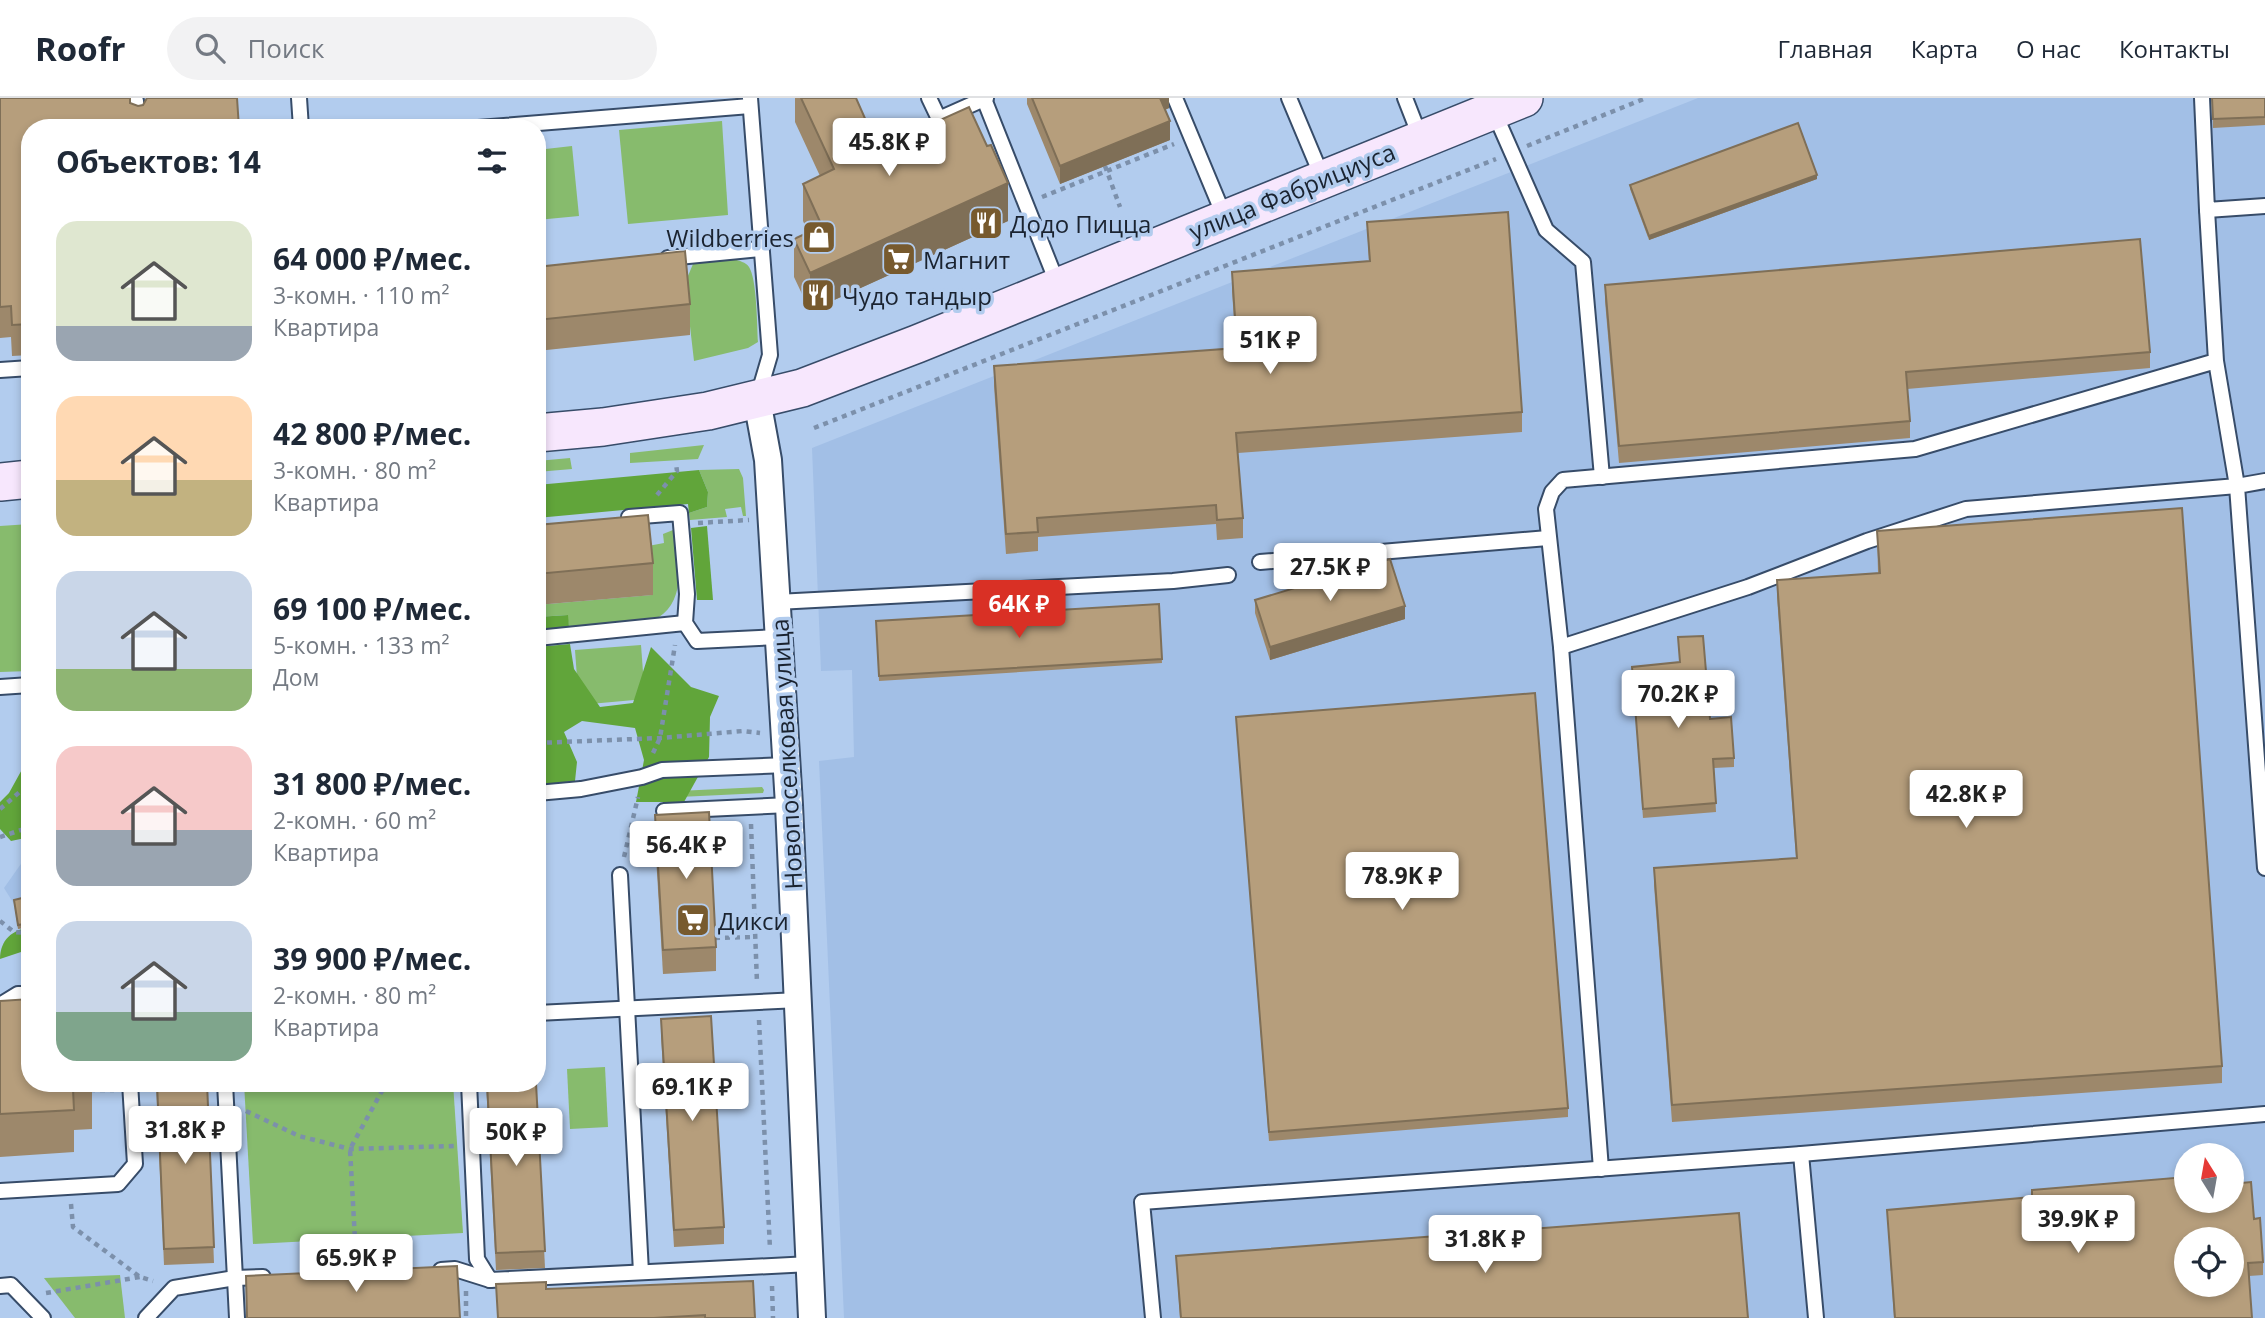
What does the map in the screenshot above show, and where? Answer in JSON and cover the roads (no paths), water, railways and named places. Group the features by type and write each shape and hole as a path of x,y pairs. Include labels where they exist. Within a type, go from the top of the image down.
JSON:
{"main road":[{"name":"улица Фабрициуса","path":"546,432 656,420 802,388 1509,104"},
{"path":"0,482 21,480"}],"street":[{"name":"Новопоселковая улица","path":"757,400 768,460 787,765 812,1318"}],"lane":[{"path":"299,98 300,119"},
{"path":"929,98 939,119 985,98 1058,285"},
{"path":"1175,98 1225,218"},
{"path":"1289,98 1322,179"},
{"path":"1405,98 1421,139"},
{"path":"2202,98 2216,360 2237,486 2265,868"},
{"path":"95,104 136,101 137,119"},
{"path":"546,122 750,102 770,355 757,400"},
{"path":"1509,104 1512,152 1546,230 1583,262 1602,477"},
{"path":"2207,210 2265,206"},
{"path":"652,260 760,249"},
{"path":"1601,1169 1561,646 1548,538 1546,509 1552,492 1563,480 1915,449 2216,360"},
{"path":"0,370 21,369"},
{"path":"1561,646 1748,587 1867,541 1966,509 2237,486 2265,481"},
{"path":"612,518 680,513 687,594 685,623 697,641 779,637"},
{"path":"1260,562 1548,538"},
{"path":"777,603 1173,581 1228,575"},
{"path":"546,637 685,623"},
{"path":"0,687 21,686"},
{"path":"546,792 582,789 642,778 662,770 787,765"},
{"path":"664,811 789,805"},
{"path":"620,875 641,1272"},
{"path":"0,1005 21,994"},
{"path":"546,1013 799,1000"},
{"path":"0,1191 118,1184 135,1164 131,1092"},
{"path":"226,1092 237,1318"},
{"path":"469,1092 477,1259 491,1280"},
{"path":"1153,1318 1142,1202 1801,1154 2265,1114"},
{"path":"1801,1154 1816,1318"},
{"path":"426,1271 455,1269 491,1280 810,1264"},
{"path":"146,1318 174,1288 235,1278 282,1276"},
{"path":"0,1286 11,1285 43,1318"}],"place":[{"name":"Додо Пицца","path":"986,223"},
{"name":"Wildberries","path":"819,237"},
{"name":"Магнит","path":"899,259"},
{"name":"Чудо тандыр","path":"818,295"},
{"name":"Дикси","path":"693,920"}]}
